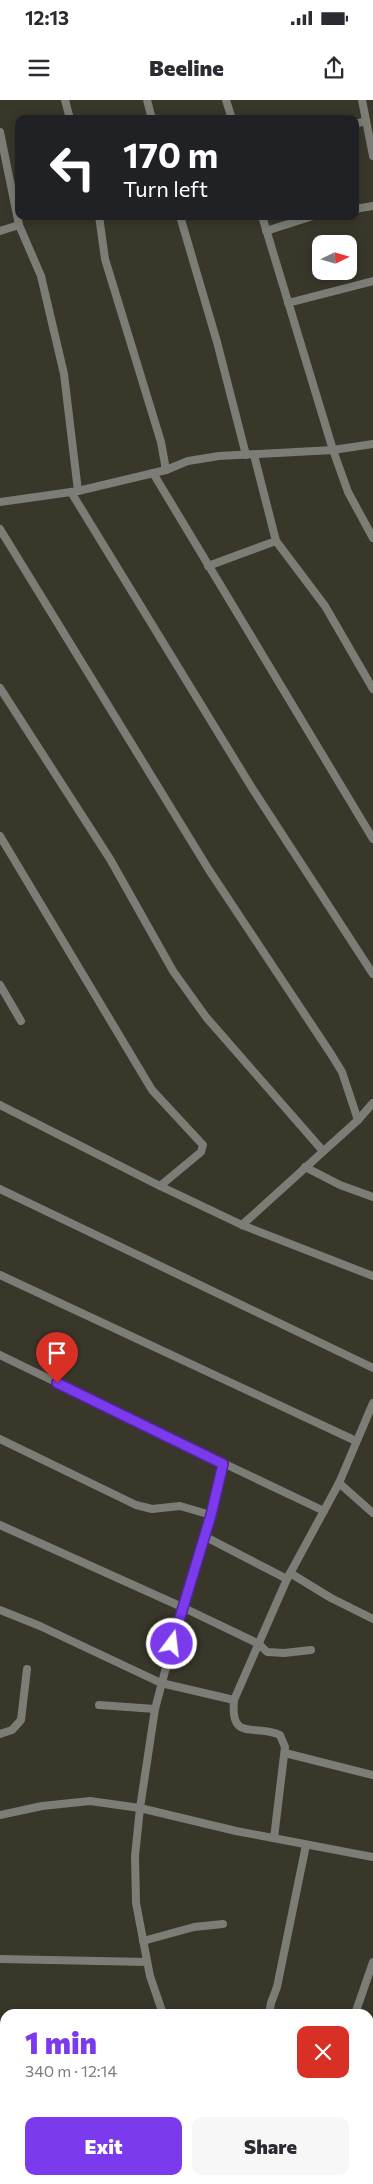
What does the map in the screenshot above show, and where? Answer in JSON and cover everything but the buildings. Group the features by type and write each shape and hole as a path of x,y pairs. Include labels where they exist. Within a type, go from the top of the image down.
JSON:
{"street":[{"path":"64,100 69,115"},
{"path":"147,100 151,115"},
{"path":"226,100 231,115"},
{"path":"362,100 373,156"},
{"path":"359,123 366,122"},
{"path":"0,132 2,152 15,208"},
{"path":"359,208 373,206"},
{"path":"18,220 41,276 64,374 74,492 258,796 373,974"},
{"path":"99,220 105,259 161,442 166,470"},
{"path":"181,220 276,541 325,606 373,689"},
{"path":"263,220 333,450 348,492 373,538"},
{"path":"266,231 300,220"},
{"path":"0,232 19,225"},
{"path":"288,303 373,281"},
{"path":"0,502 74,492 203,459 333,450 373,444"},
{"path":"153,473 373,839"},
{"path":"0,528 209,870 342,1072 358,1120"},
{"path":"208,566 276,541"},
{"path":"0,688 110,859 173,971 206,1017 324,1151"},
{"path":"0,836 152,1090 203,1145 201,1152 160,1186"},
{"path":"0,985 21,1022"},
{"path":"0,1105 242,1225 373,1276"},
{"path":"242,1225 371,1108"},
{"path":"306,1167 340,1185 373,1197"},
{"path":"0,1190 373,1368"},
{"path":"0,1275 356,1441"},
{"path":"0,1355 324,1511"},
{"path":"274,1838 285,1747 280,1735 272,1731 245,1730 237,1724 234,1719 234,1700 289,1576 339,1483 373,1404"},
{"path":"0,1439 136,1504 152,1509 180,1506 211,1515"},
{"path":"161,2009 147,1962 135,1888 135,1856 140,1808 155,1709 161,1683 182,1607 211,1515 223,1464"},
{"path":"339,1483 373,1513"},
{"path":"0,1525 182,1607 259,1644 267,1652 274,1654 310,1650"},
{"path":"204,1536 289,1576 373,1619"},
{"path":"0,1610 40,1626 161,1683 234,1700"},
{"path":"0,1734 12,1730 22,1720 27,1670"},
{"path":"99,1705 155,1709"},
{"path":"285,1753 373,1775"},
{"path":"0,1815 42,1806 90,1802 140,1808 236,1831 373,1857"},
{"path":"269,2009 277,1987 306,1845"},
{"path":"143,1941 194,1927 223,1924"},
{"path":"0,1959 147,1962"},
{"path":"357,2009 373,1962"}],"route":[{"path":"57,1383 223,1464 211,1515 172,1644"}]}
